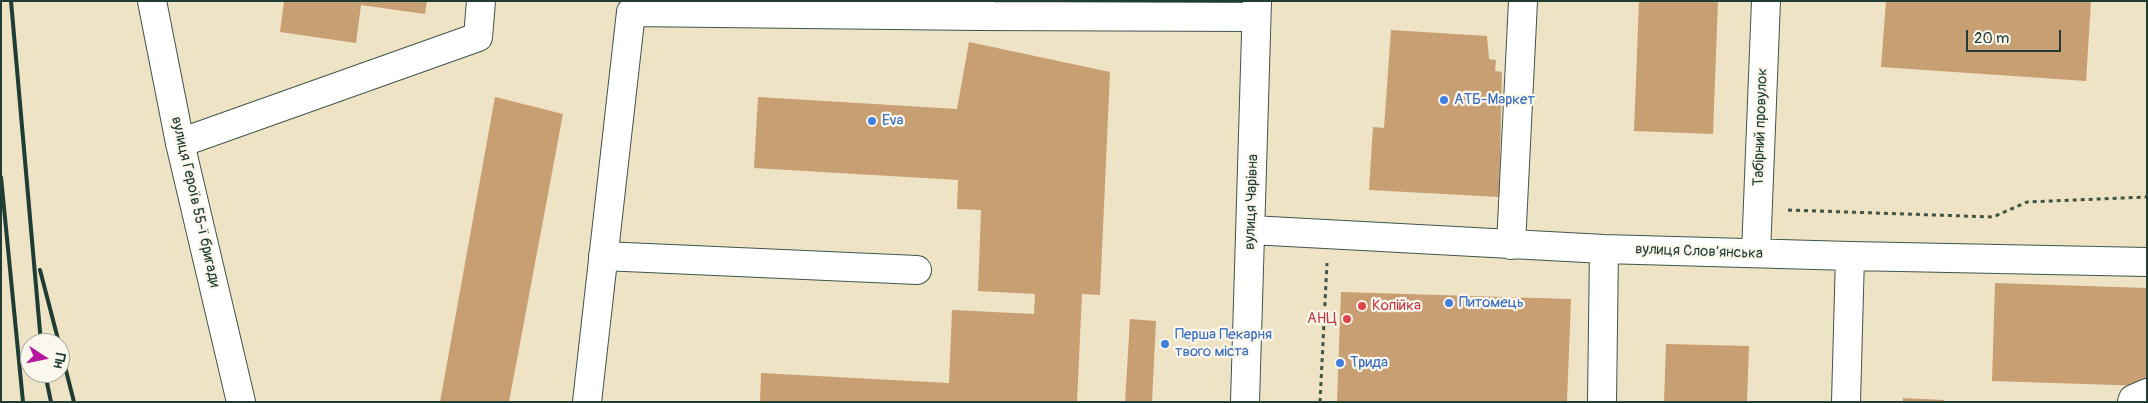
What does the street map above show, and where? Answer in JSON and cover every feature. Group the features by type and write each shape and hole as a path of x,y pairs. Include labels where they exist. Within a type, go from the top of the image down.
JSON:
{"street":[{"name":"вулиця Героїв 55-ї бригади","path":"152,1 180,143 241,402"},
{"path":"180,143 478,37 481,1"},
{"path":"1511,245 1523,1"},
{"name":"Табірний провулок","path":"1756,254 1766,1"},
{"path":"587,402 630,12 1257,9"},
{"name":"вулиця Чарівна","path":"1245,402 1257,9"},
{"name":"вулиця Слов’янська","path":"1251,230 1604,249 2147,262"},
{"path":"1602,402 1604,249"},
{"path":"603,256 917,270"},
{"path":"1846,402 1850,256"},
{"path":"2132,402 2133,399 2147,393"}],"path":[{"path":"1757,209 1993,217 2028,202 2147,197"},
{"path":"1320,402 1329,235"}],"building":[{"path":"284,1 427,1 425,14 361,5 356,43 280,32"},
{"path":"1639,1 1718,1 1713,134 1634,131"},
{"path":"1886,1 2091,1 2086,81 1881,67"},
{"name":"АТБ-Маркет","path":"1391,30 1487,36 1489,59 1496,60 1495,71 1502,72 1499,197 1369,190 1373,127 1384,128"},
{"path":"969,42 1110,72 1100,295 1082,294 1077,402 760,402 761,373 949,383 952,310 1034,314 1035,294 978,291 981,210 957,209 958,180 754,168 758,97 957,109"},
{"path":"495,97 563,114 509,402 440,402"},
{"path":"1995,283 2147,288 2147,386 1992,381"},
{"path":"1341,292 1571,299 1567,402 1337,402"},
{"path":"1130,319 1156,321 1152,402 1125,402"},
{"path":"1666,344 1749,346 1747,402 1664,402"},
{"path":"1903,398 1944,400 1944,402 1903,402"}],"railway":[{"path":"11,1 40,333"},
{"path":"1,177 23,402"},
{"path":"40,270 56,333"},
{"path":"47,383 51,402"},
{"path":"69,383 74,402"}],"place":[{"name":"АТБ-Маркет","path":"1444,100"},
{"name":"Eva","path":"872,121"},
{"name":"Питомець","path":"1449,303"},
{"name":"Копійка","path":"1362,306"},
{"name":"АНЦ","path":"1347,319"},
{"name":"Перша Пекарня твого міста","path":"1165,344"},
{"name":"Трида","path":"1340,363"}]}
